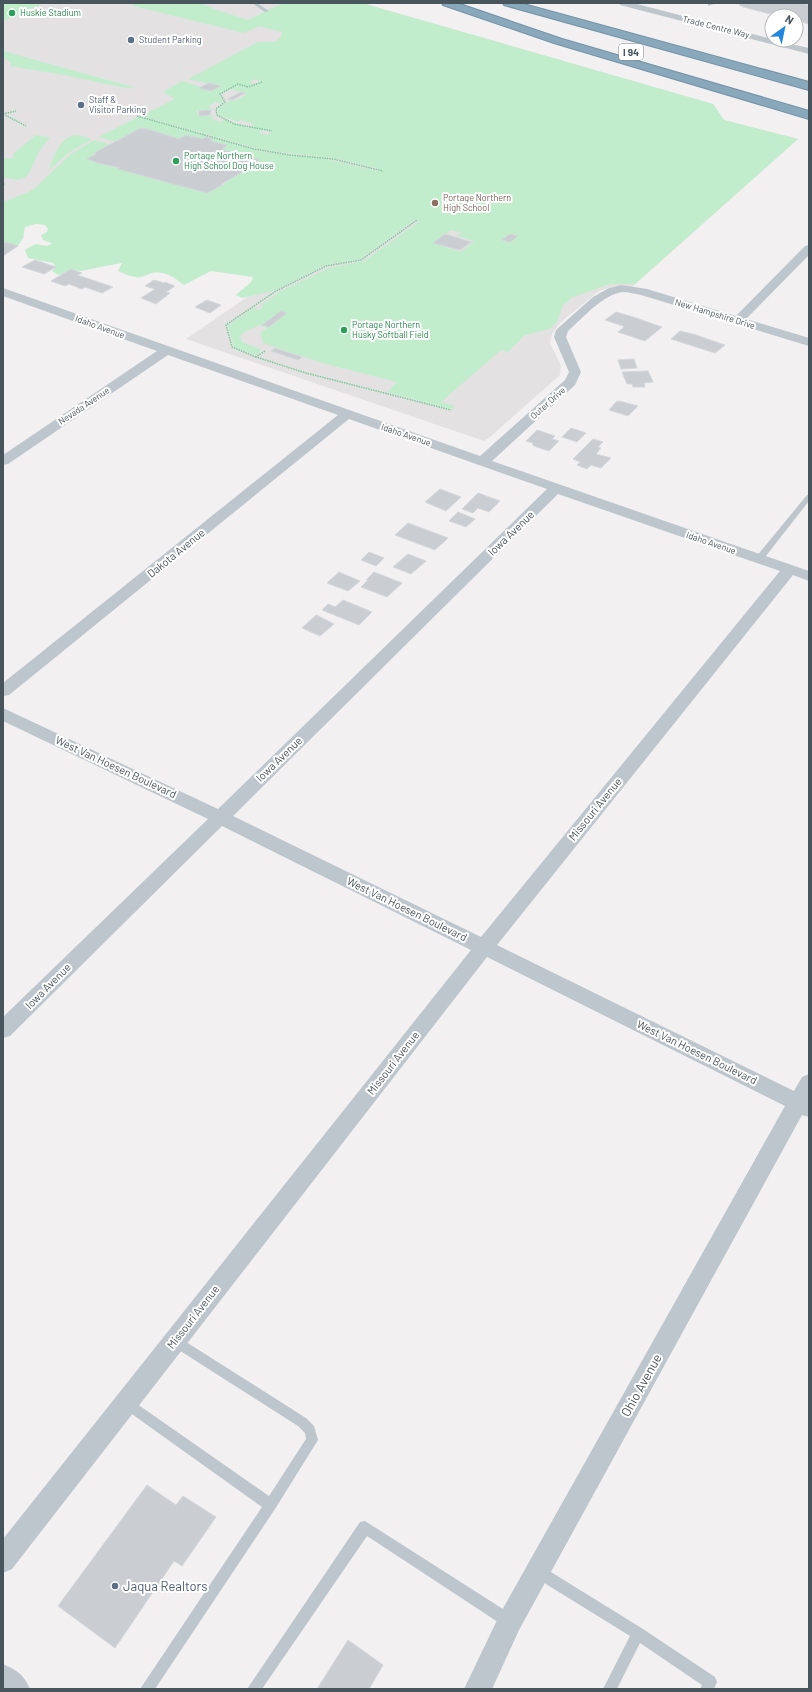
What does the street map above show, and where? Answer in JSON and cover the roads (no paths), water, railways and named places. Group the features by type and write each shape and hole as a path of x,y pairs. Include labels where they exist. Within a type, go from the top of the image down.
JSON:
{"highway":[{"path":"447,3 558,41 809,115"},
{"name":"I 94","path":"453,3 733,81"},
{"name":"I 94","path":"508,3 809,86"},
{"path":"517,3 594,21 809,76"}],"street":[{"name":"Trade Centre Way","path":"623,3 809,51"},
{"path":"738,321 809,248"},
{"name":"New Hampshire Drive","path":"621,289 643,292 809,342"},
{"name":"Outer Drive","path":"482,462 574,377 575,372 560,337 562,330 602,296 611,291 621,289"},
{"name":"Idaho Avenue","path":"3,292 809,576"},
{"name":"Nevada Avenue","path":"3,461 166,350"},
{"name":"Dakota Avenue","path":"3,691 347,414"},
{"name":"Iowa Avenue","path":"3,1030 556,488"},
{"name":"Missouri Avenue","path":"3,1560 484,946 789,570"},
{"name":"West Van Hoesen Boulevard","path":"3,714 220,817 484,946 805,1098"},
{"name":"Ohio Avenue","path":"478,1689 510,1621 805,1098"},
{"path":"3,1681 13,1689"}],"lane":[{"path":"254,3 267,11"},
{"path":"759,559 809,496"},
{"path":"147,1689 271,1505 312,1440 310,1430 302,1422 175,1341"},
{"path":"126,1403 271,1505"},
{"path":"254,1689 365,1527 510,1621"},
{"path":"538,1571 638,1634 710,1682 707,1689"},
{"path":"610,1689 638,1634"}],"place":[{"name":"Huskie Stadium","path":"12,13"},
{"name":"Student Parking","path":"131,40"},
{"name":"Staff & Visitor Parking","path":"81,105"},
{"name":"Portage Northern High School Dog House","path":"176,161"},
{"name":"Portage Northern High School","path":"435,203"},
{"name":"Portage Northern Husky Softball Field","path":"344,330"},
{"name":"Jaqua Realtors","path":"115,1586"}]}
